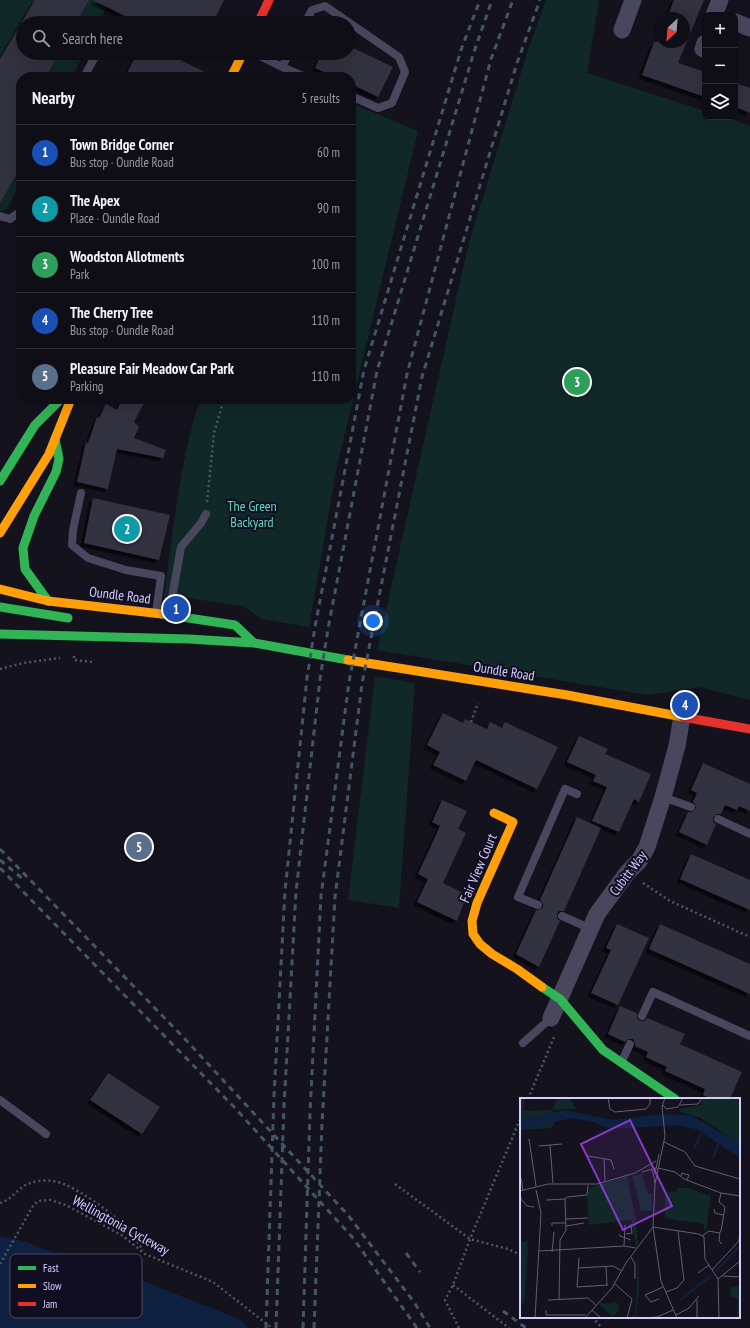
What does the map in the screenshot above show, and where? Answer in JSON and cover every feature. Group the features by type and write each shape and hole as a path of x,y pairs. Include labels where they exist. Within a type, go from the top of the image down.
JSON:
{"main road":[{"path":"261,16 269,0"},
{"path":"234,72 240,60"},
{"path":"0,481 35,425 56,404"},
{"path":"0,533 49,454 69,404"},
{"path":"48,601 25,569 23,548 34,516 56,472 60,459 55,439"},
{"name":"Oundle Road","path":"0,589 48,601 235,625 254,643"},
{"path":"0,607 76,619"},
{"name":"Oundle Road","path":"135,628 189,639"},
{"name":"Oundle Road","path":"0,634 189,639 254,643 750,729"},
{"name":"Fair View Court","path":"494,814 513,822 477,903 472,921 473,934 480,944 492,954 540,985 554,1010"},
{"path":"554,1010 620,1063 674,1098"}],"street":[{"path":"622,30 633,0"},
{"path":"738,23 750,28"},
{"name":"Cubitt Way","path":"554,1010 597,914 627,873 639,861 647,847 663,797 682,716"}],"lane":[{"path":"309,16 312,10 325,6 340,16"},
{"path":"356,27 399,57 405,72 392,103 378,108 356,98"},
{"path":"87,72 93,60"},
{"path":"267,60 292,72"},
{"path":"282,68 286,60"},
{"path":"0,216 10,219 16,215"},
{"path":"82,493 73,530 72,545 88,558 126,570 161,576 156,614"},
{"path":"169,616 181,547 206,514"},
{"path":"538,905 518,897 565,789 577,794"},
{"path":"663,797 691,807"},
{"path":"718,819 750,834"},
{"path":"562,916 591,929"},
{"path":"642,1016 653,992 750,1036"},
{"path":"523,1043 554,1010"},
{"path":"620,1063 630,1044"},
{"path":"0,1100 46,1134"}],"path":[{"path":"206,514 214,433 223,404"},
{"path":"0,669 23,663 67,658"},
{"path":"471,722 479,701"},
{"path":"627,873 670,901 750,937"},
{"path":"528,1098 557,1031 554,1010"},
{"path":"459,1328 445,1300 453,1285 470,1239 520,1118"},
{"path":"0,1203 8,1201 13,1194 30,1183 52,1181 65,1184 79,1191 126,1226 145,1254"},
{"path":"395,1184 470,1239 508,1249 520,1255"},
{"name":"Wellingtonia Cycleway","path":"0,1264 33,1206 38,1201 50,1200 66,1205 123,1236 145,1254 213,1282 272,1328"},
{"path":"453,1285 509,1328"},
{"path":"593,1318 602,1328"}],"green space":[{"path":"0,0 110,0 102,16 16,16 16,60 80,60 74,72 16,72 16,191 7,209 0,211"},
{"path":"546,0 599,0 587,73 702,110 702,120 733,120 750,126 750,700 699,687 648,695 377,650 468,246 528,50"},
{"name":"The Green Backyard","path":"356,105 418,131 356,387"},
{"name":"The Green Backyard","path":"199,404 352,404 337,466 309,627 262,619 243,606 181,597 176,604 163,602 182,474"},
{"path":"375,676 415,683 399,908 348,900"}],"water":[{"path":"0,1236 27,1242 62,1254 10,1254 10,1318 142,1318 142,1281 241,1320 248,1328 0,1328"}],"building":[{"path":"35,0 89,0 80,16 26,16"},
{"path":"93,0 224,0 216,16 125,16"},
{"path":"674,0 704,0 690,34 690,12 669,12"},
{"path":"16,32 16,60 55,60 49,72 16,72 16,175 0,203 0,59"},
{"path":"654,42 654,48 684,48 678,63 702,71 702,96 642,75"},
{"path":"356,49 393,67 378,97 356,86 356,72 324,72 315,68 319,60 356,60"},
{"path":"134,60 180,60 205,72 128,72"},
{"path":"738,84 750,88 750,113 738,108"},
{"path":"106,404 117,410 120,404 143,404 134,422 139,427 134,438 166,450 163,458 117,449 108,489 77,482 86,442 88,443 97,417 99,418"},
{"path":"93,498 170,515 159,560 84,543"},
{"path":"443,713 463,723 465,719 487,729 490,722 502,728 505,722 558,747 537,789 476,760 466,781 433,765 440,752 427,745"},
{"path":"579,736 608,749 605,754 651,774 639,802 634,799 619,832 592,821 607,787 593,781 596,775 567,762"},
{"path":"703,763 750,784 750,811 739,806 737,810 725,805 721,814 717,814 713,817 713,822 716,824 707,845 679,832 688,812 692,812 696,808 693,802 697,793 691,790"},
{"path":"442,800 467,811 458,829 466,833 443,883 467,895 457,921 417,902 428,879 418,874 440,826 432,822"},
{"path":"577,817 601,828 564,911 559,911 557,914 557,919 560,921 539,967 516,954 536,910 543,907 540,900"},
{"path":"691,854 750,880 750,910 680,879"},
{"path":"617,924 649,938 618,1005 591,993 611,950 606,948"},
{"path":"660,924 750,964 750,994 649,949"},
{"path":"620,1006 637,1013 637,1019 640,1021 645,1021 647,1018 685,1034 680,1044 742,1072 730,1098 710,1098 703,1095 705,1089 665,1071 667,1067 646,1057 648,1052 635,1046 633,1039 629,1039 625,1042 608,1034"},
{"path":"108,1073 160,1107 142,1134 90,1100"}],"railway":[{"path":"266,1328 274,1096 285,891 307,678 315,627 364,370 461,50 480,0"},
{"path":"276,1328 284,1106 296,892 320,679 328,629 377,371 474,52 492,0"},
{"path":"303,1328 310,1113 321,896 349,682 407,374 491,59 513,0"},
{"path":"314,1328 322,1124 335,897 362,684 422,377 517,63 540,0"},
{"path":"0,849 185,1039 348,1215 414,1302 430,1328"},
{"path":"0,860 23,879"},
{"path":"0,868 235,1108 353,1238 417,1328"},
{"path":"406,1253 420,1272"},
{"path":"503,1311 526,1328"}],"traffic: fast":[{"path":"0,481 35,425 56,404"},
{"path":"48,601 25,569 23,548 34,516 56,472 59,459 55,439"},
{"path":"0,607 68,618"},
{"path":"162,614 235,625 254,643"},
{"path":"0,634 189,639 254,643 348,660"},
{"path":"542,987 560,999 603,1050 674,1098"}],"traffic: slow":[{"path":"234,72 240,60"},
{"path":"0,533 49,454 69,404"},
{"path":"0,589 48,601 162,614"},
{"path":"348,660 567,695 683,717"},
{"path":"494,813 513,822 477,903 472,921 473,934 480,944 492,954 517,969 542,987"}],"traffic: jam":[{"path":"261,16 269,0"},
{"path":"683,717 750,729"}],"place":[{"name":"Woodston Allotments","path":"577,382"},
{"name":"The Apex","path":"127,529"},
{"name":"Town Bridge Corner","path":"176,609"},
{"name":"The Cherry Tree","path":"685,705"},
{"name":"Pleasure Fair Meadow Car Park","path":"139,847"}]}
